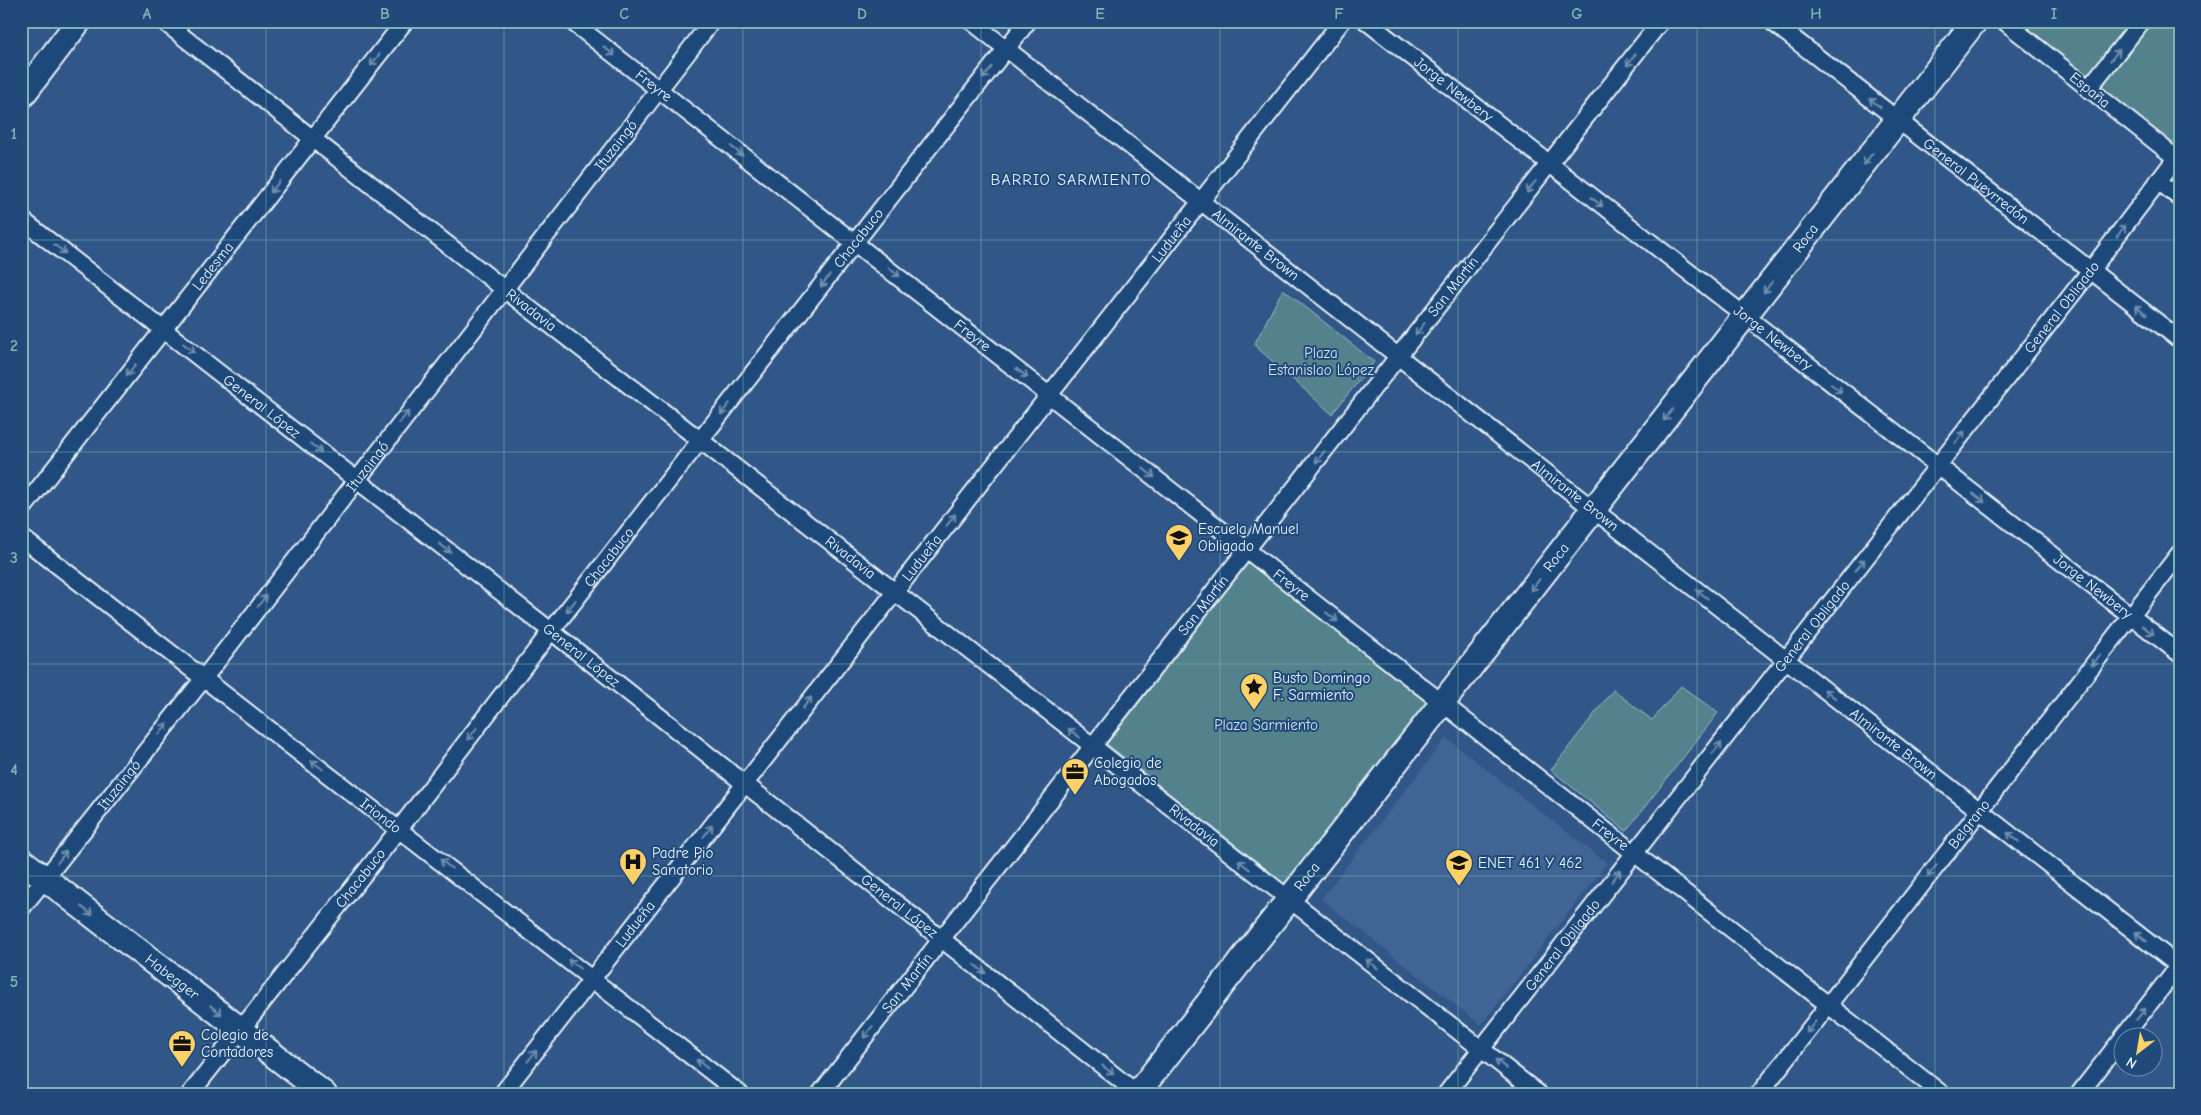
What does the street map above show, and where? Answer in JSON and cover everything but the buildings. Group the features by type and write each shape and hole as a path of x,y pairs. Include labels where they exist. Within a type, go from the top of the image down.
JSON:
{"street":[{"path":"21,96 79,21"},
{"name":"Rivadavia","path":"163,21 504,289 1539,1094"},
{"name":"Ledesma","path":"21,511 406,21"},
{"name":"Freyre","path":"571,21 1942,1094"},
{"name":"Ituzaingó","path":"21,909 204,678 712,21"},
{"name":"Almirante Brown","path":"971,21 1398,357 2179,965"},
{"name":"Chacabuco","path":"190,1094 400,828 551,631 1028,21"},
{"name":"Ludueña","path":"502,1094 1342,21"},
{"name":"Jorge Newbery","path":"1366,21 1744,317 2180,654"},
{"name":"San Martín","path":"820,1094 1661,21"},
{"name":"General Pueyrredón","path":"1771,21 2180,340"},
{"name":"Roca","path":"1138,1094 1975,21"},
{"name":"España","path":"2004,21 2176,158"},
{"path":"2088,89 2142,21"},
{"name":"General Obligado","path":"1446,1094 2091,270 2176,158"},
{"path":"2158,182 2180,198"},
{"name":"General López","path":"21,219 164,328 551,631 1138,1094"},
{"name":"Iriondo","path":"21,536 400,828 740,1094"},
{"name":"Belgrano","path":"1759,1094 2180,553"},
{"name":"Habegger","path":"21,860 324,1094"},
{"path":"2079,1094 2179,965"}],"shaded area":[{"name":"ENET 461 Y 462","path":"1446,738 1607,863 1481,1025 1321,899"}],"green space":[{"path":"2015,21 2180,21 2180,156"},
{"name":"Plaza Estanislao López","path":"1283,289 1374,362 1332,414 1254,345"},
{"name":"Plaza Sarmiento","path":"1249,562 1427,703 1284,885 1107,744"},
{"path":"1681,686 1718,713 1626,831 1551,770 1613,690 1652,720"}],"place":[{"name":"Escuela Manuel Obligado","path":"1179,562"},
{"name":"Busto Domingo F. Sarmiento","path":"1254,711"},
{"name":"Colegio de Abogados","path":"1075,796"},
{"name":"Padre Pio Sanatorio","path":"633,886"},
{"name":"ENET 461 Y 462","path":"1459,887"},
{"name":"Colegio de Contadores","path":"182,1068"}],"district":[{"name":"BARRIO SARMIENTO","path":"1071,180"}]}
